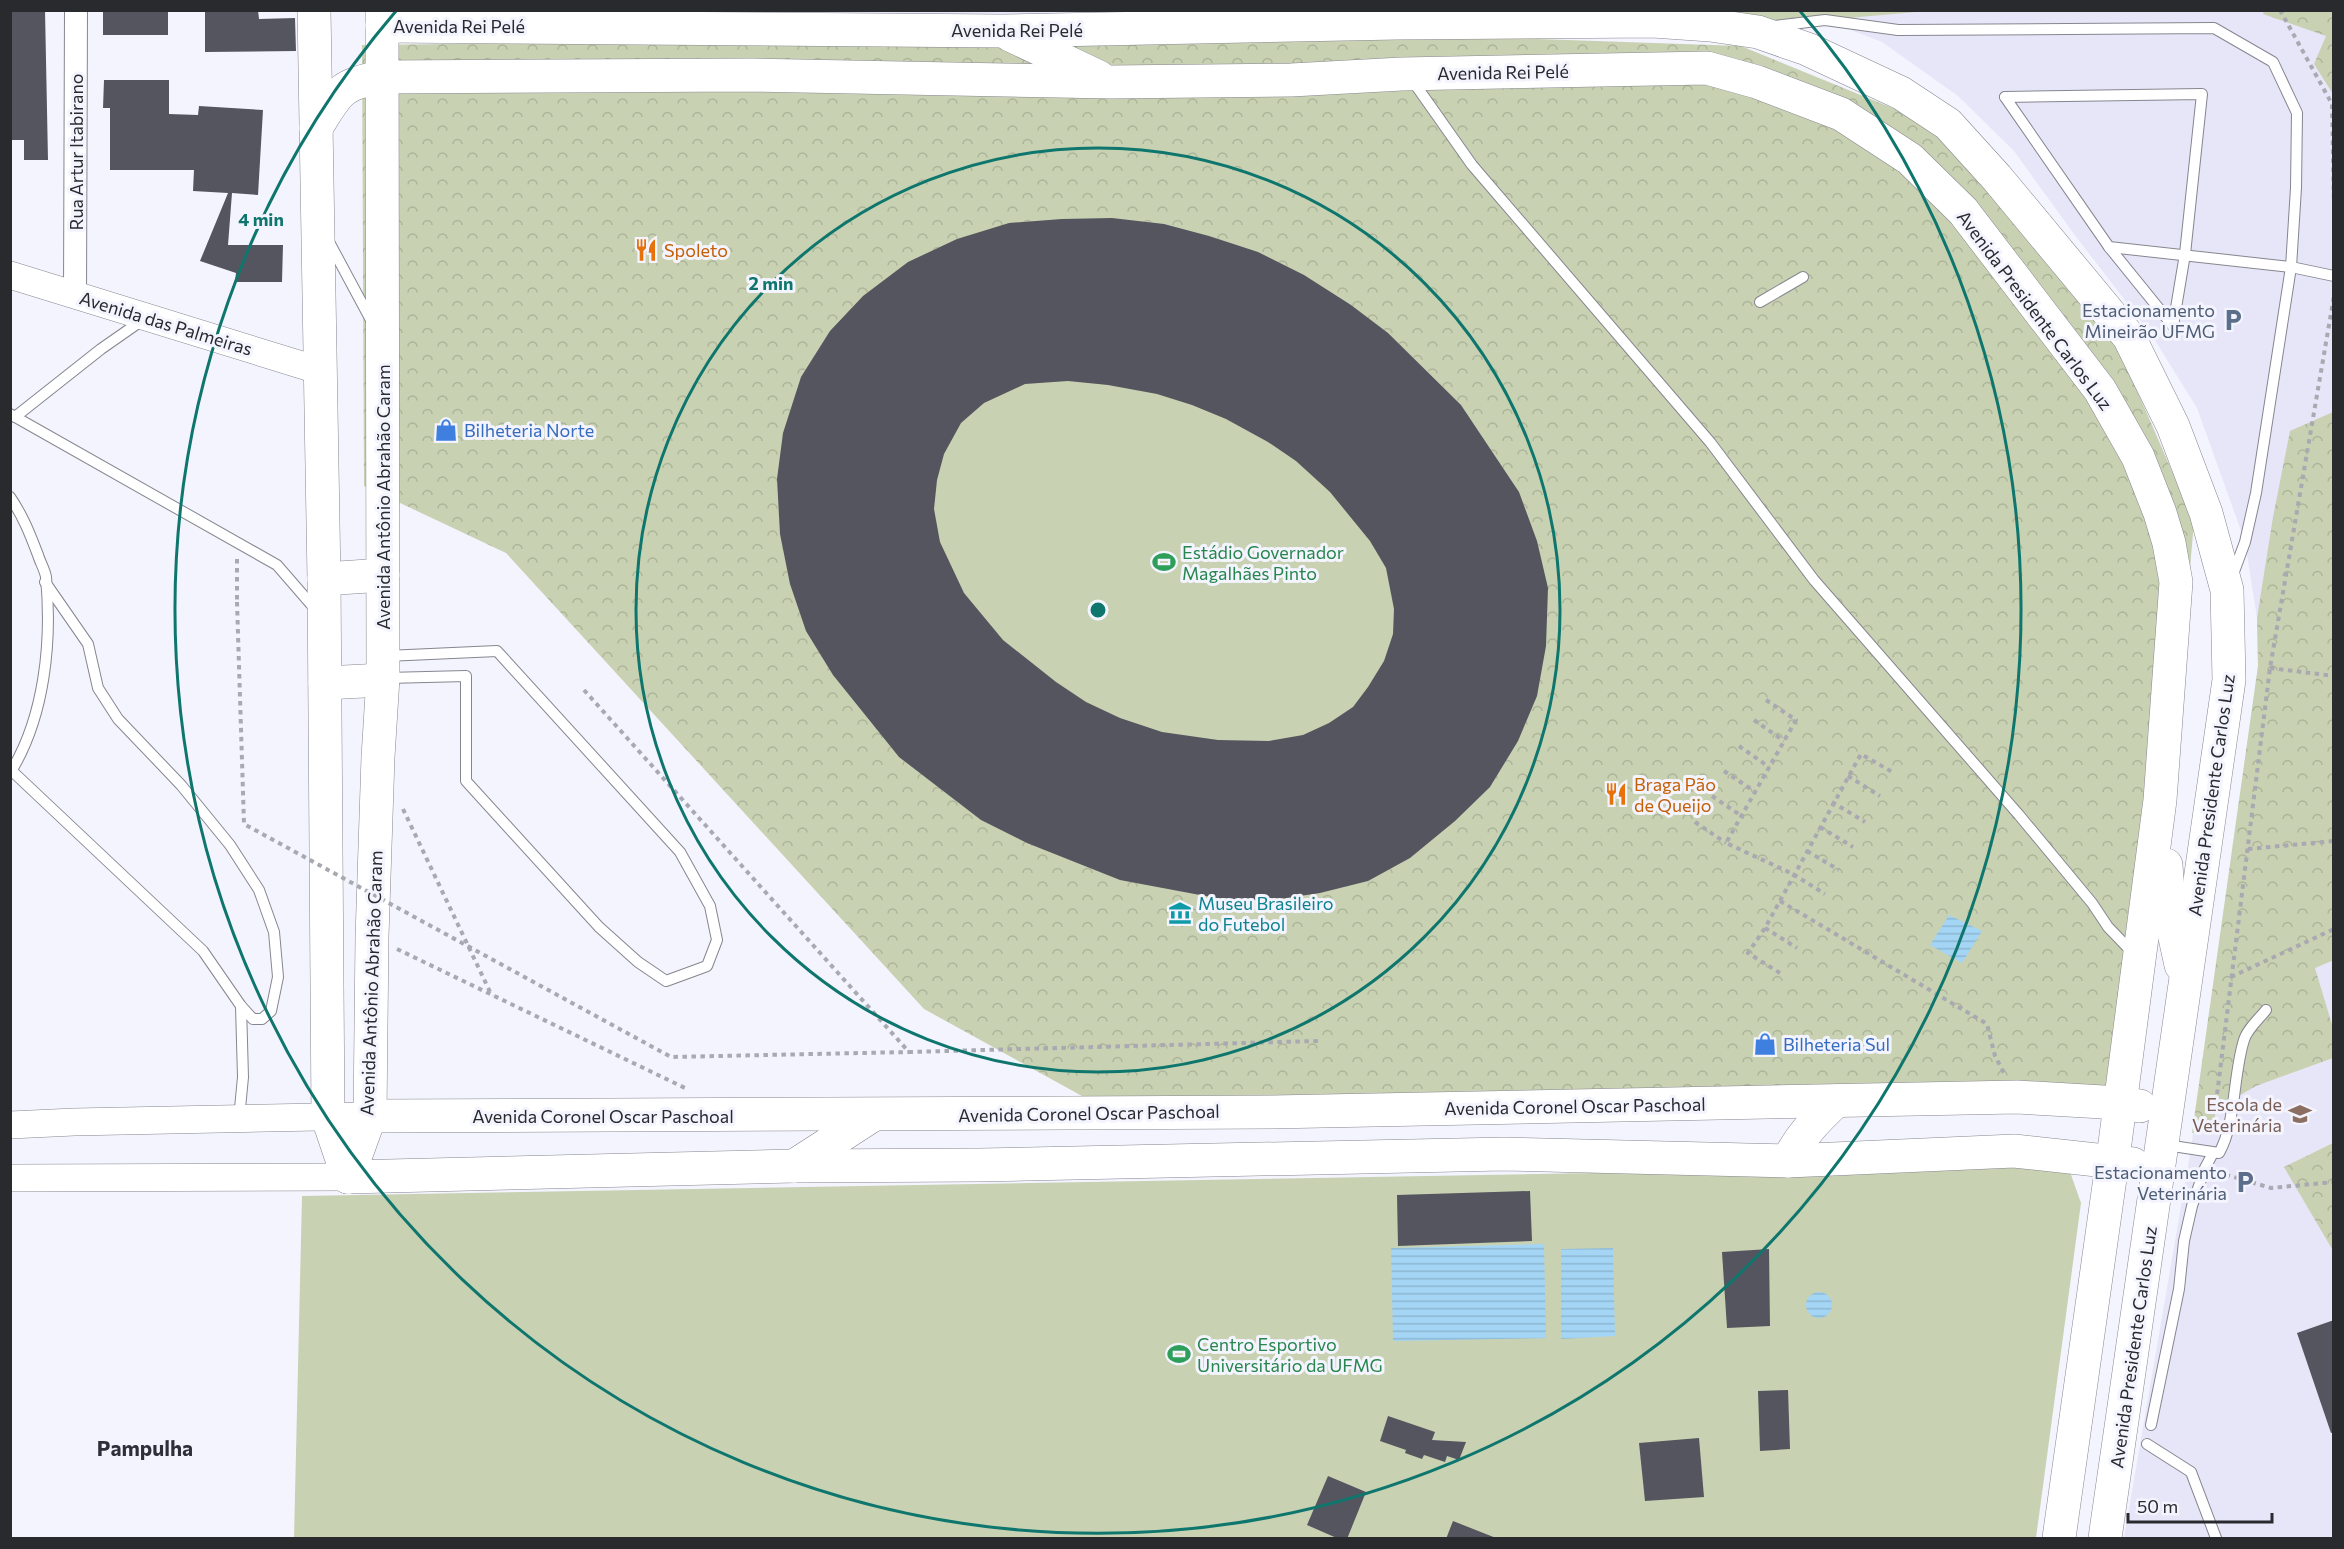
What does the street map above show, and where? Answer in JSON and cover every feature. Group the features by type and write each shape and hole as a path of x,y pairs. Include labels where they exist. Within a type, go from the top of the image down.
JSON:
{"main road":[{"name":"Avenida Antônio Abrahão Caram","path":"314,10 324,579 328,1118 348,1177"},
{"name":"Avenida Antônio Abrahão Caram","path":"348,1177 370,1116 372,937 383,671 382,18"},
{"name":"Avenida Rei Pelé","path":"382,18 708,28 1002,32 1397,23 1653,21"},
{"name":"Avenida Presidente Carlos Luz","path":"1653,21 1710,25 1758,32 1807,49 1901,93 1948,124 1997,178 2129,338 2173,426 2206,513 2228,590 2229,680 2105,1539"},
{"path":"1397,23 1402,74"},
{"path":"633,75 708,28"},
{"path":"1002,32 1111,82"},
{"name":"Avenida Rei Pelé","path":"316,128 339,91 361,80 382,77 753,75 1111,82 1291,80 1402,74 1652,68"},
{"name":"Avenida Presidente Carlos Luz","path":"1652,68 1707,68 1757,82 1841,114 1910,159 1962,211 2100,390 2138,457 2169,543 2176,582 2166,746"},
{"path":"324,579 383,575"},
{"path":"325,683 383,671"},
{"path":"2059,1539 2114,1152 2166,746"},
{"path":"2166,746 2169,783 2167,890 2169,910 2185,983"},
{"name":"Avenida Coronel Oscar Paschoal","path":"370,1116 873,1115 1468,1109 2017,1097 2120,1103 2168,1109"},
{"path":"1788,1161 1811,1124 1836,1101"},
{"path":"1468,1109 1504,1154"},
{"path":"794,1166 873,1115"},
{"path":"348,1177 794,1166 980,1165 1504,1154 1788,1161 2014,1151 2114,1152 2161,1157"}],"street":[{"name":"Rua Artur Itabirano","path":"75,294 76,10"},
{"name":"Avenida das Palmeiras","path":"10,275 321,371"},
{"name":"Avenida Coronel Oscar Paschoal","path":"10,1125 370,1116"},
{"path":"10,1178 348,1177"}],"lane":[{"path":"1742,30 1825,20 1898,30 2214,28 2273,62 2297,113 2296,188 2291,267 2256,493 2245,542 2228,590"},
{"path":"1402,74 1417,87 1472,165 1710,442 1814,580 2019,815 2092,903 2108,927 2139,960"},
{"path":"2202,94 2185,254 2173,326 2109,247 2005,97 2202,94"},
{"path":"318,221 383,340"},
{"path":"2109,247 2291,267 2334,276"},
{"path":"1760,302 1803,277"},
{"path":"146,317 13,416 277,565 324,619"},
{"path":"10,497 24,518 46,576 45,582 49,617 45,669 29,739 11,772 203,951 241,1006 253,1019 262,1019 271,1011 278,977 274,932 259,890 230,844 181,785 118,718 98,688 88,644 45,582"},
{"path":"497,651 680,852 710,906 717,940 707,966 666,981 638,962 598,927 466,781 466,676 383,671 497,651"},
{"path":"239,1119 243,1077 241,1006"},
{"path":"2161,1157 2219,1153 2226,1142 2244,1037 2266,1010"},
{"path":"2151,1425 2179,1289 2184,1241 2194,1197 2212,1153"},
{"path":"2147,1444 2191,1472 2216,1539"}],"path":[{"path":"2280,10 2332,104 2334,205"},
{"path":"2216,1109 2270,668 2334,297"},
{"path":"237,543 244,824 671,1057 1318,1041"},
{"path":"2270,668 2334,676"},
{"path":"584,690 909,1052"},
{"path":"1726,843 1743,817 1768,767 1796,720 1766,700"},
{"path":"1755,720 1784,741"},
{"path":"1739,746 1768,767"},
{"path":"1780,973 1748,954 1780,901 1832,802 1861,753 1894,773"},
{"path":"1724,771 1755,791"},
{"path":"1848,776 1880,796"},
{"path":"1712,796 1743,817"},
{"path":"398,798 492,996"},
{"path":"1832,802 1865,822"},
{"path":"1695,822 1726,843 1793,874 1825,894"},
{"path":"1820,827 1853,847"},
{"path":"2247,849 2334,841"},
{"path":"1807,851 1839,870"},
{"path":"1780,901 1987,1024 1995,1056 2017,1097"},
{"path":"1765,928 1797,948"},
{"path":"2231,977 2334,929"},
{"path":"372,937 691,1091"},
{"path":"2205,1168 2271,1188 2334,1182"}],"shaded area":[{"path":"391,11 2333,11 2333,1538 2124,1538 2191,1148 2258,666 2257,618 2245,542 2197,408 2151,334 2014,151 1958,96 1882,42 1825,20"}],"green space":[{"path":"1521,11 1928,11 1825,20 1710,25"},
{"path":"2264,11 2333,11 2333,94 2314,64 2326,36 2263,14"},
{"path":"1369,33 1741,46 1939,127 2119,349 2194,522 2165,858 2132,1097 1459,1116 1142,1129 924,1009 506,553 364,486 362,45"},
{"name":"Estádio Governador Magalhães Pinto","path":"1112,218 1164,224 1209,236 1258,252 1304,275 1388,333 1427,370 1461,405 1519,492 1537,541 1548,588 1546,646 1537,696 1518,741 1410,858 1368,881 1320,893 1266,901 1216,898 1120,880 1027,843 981,820 899,757 833,675 806,631 790,584 780,534 777,479 783,433 801,377 830,331 863,296 908,262 957,239 1009,223"},
{"path":"2333,412 2334,960 2315,968 2333,1028 2333,1058 2256,1086 2216,1109 2213,1131 2192,1133 2258,666 2257,618 2273,517 2290,431"},
{"path":"2333,1143 2334,1248 2332,1249 2284,1167"},
{"name":"Centro Esportivo Universitário da UFMG","path":"2038,1165 2069,1169 2081,1203 2036,1538 294,1538 302,1196"}],"water":[{"path":"1949,915 1982,931 1962,963 1930,945"},
{"path":"1544,1244 1546,1338 1393,1341 1391,1248"},
{"path":"1613,1248 1615,1336 1561,1339 1561,1249"},
{"path":"1819,1292 1828,1296 1832,1305 1828,1314 1819,1318 1810,1314 1806,1305 1810,1296"}],"building":[{"path":"10,10 45,10 48,160 24,160 24,140 10,140"},
{"path":"103,10 168,10 168,35 103,35"},
{"path":"205,10 258,10 259,19 295,18 296,51 205,52"},
{"path":"104,80 169,80 169,114 198,115 199,106 263,110 258,195 232,193 228,245 283,245 282,282 235,282 236,273 200,261 228,193 193,191 194,170 110,170 110,108 103,108"},
{"name":"Estádio Governador Magalhães Pinto","path":"1112,218 1164,224 1258,252 1304,275 1351,305 1388,333 1461,405 1519,492 1537,541 1548,588 1546,646 1537,696 1518,741 1490,787 1455,821 1410,858 1368,881 1320,893 1266,901 1216,898 1120,880 1027,843 981,820 899,757 833,675 806,631 790,584 780,534 777,479 783,433 801,377 830,331 863,296 908,262 957,239 1009,223","holes":["1068,381 1108,385 1157,394 1192,405 1226,419 1268,442 1296,461 1330,492 1370,541 1386,568 1394,609 1393,634 1384,661 1353,707 1329,723 1303,735 1269,741 1218,740 1162,732 1120,718 1086,702 1056,682 1003,640 964,593 940,542 934,509 937,480 944,454 961,423 984,403 1025,384"]},
{"path":"1530,1191 1532,1241 1398,1246 1397,1195"},
{"path":"1769,1249 1770,1326 1727,1328 1722,1252"},
{"path":"2334,1320 2334,1432 2331,1433 2297,1333"},
{"path":"1788,1390 1790,1449 1760,1451 1758,1391"},
{"path":"1388,1416 1435,1432 1432,1440 1466,1442 1459,1460 1447,1456 1445,1462 1424,1455 1422,1459 1405,1453 1406,1450 1380,1441"},
{"path":"1699,1438 1704,1497 1645,1501 1639,1443"},
{"path":"1328,1476 1366,1492 1347,1539 1339,1539 1307,1525"},
{"path":"1453,1521 1496,1538 1496,1539 1446,1539"}],"place":[{"name":"Spoleto","path":"646,250"},
{"name":"Estacionamento Mineirão UFMG","path":"2233,320"},
{"name":"Bilheteria Norte","path":"446,430"},
{"name":"Estádio Governador Magalhães Pinto","path":"1164,562"},
{"name":"Braga Pão de Queijo","path":"1616,794"},
{"name":"Museu Brasileiro do Futebol","path":"1180,913"},
{"name":"Bilheteria Sul","path":"1765,1044"},
{"name":"Escola de Veterinária","path":"2300,1114"},
{"name":"Estacionamento Veterinária","path":"2245,1182"},
{"name":"Centro Esportivo Universitário da UFMG","path":"1179,1354"}],"district":[{"name":"Pampulha","path":"145,1447"}]}
